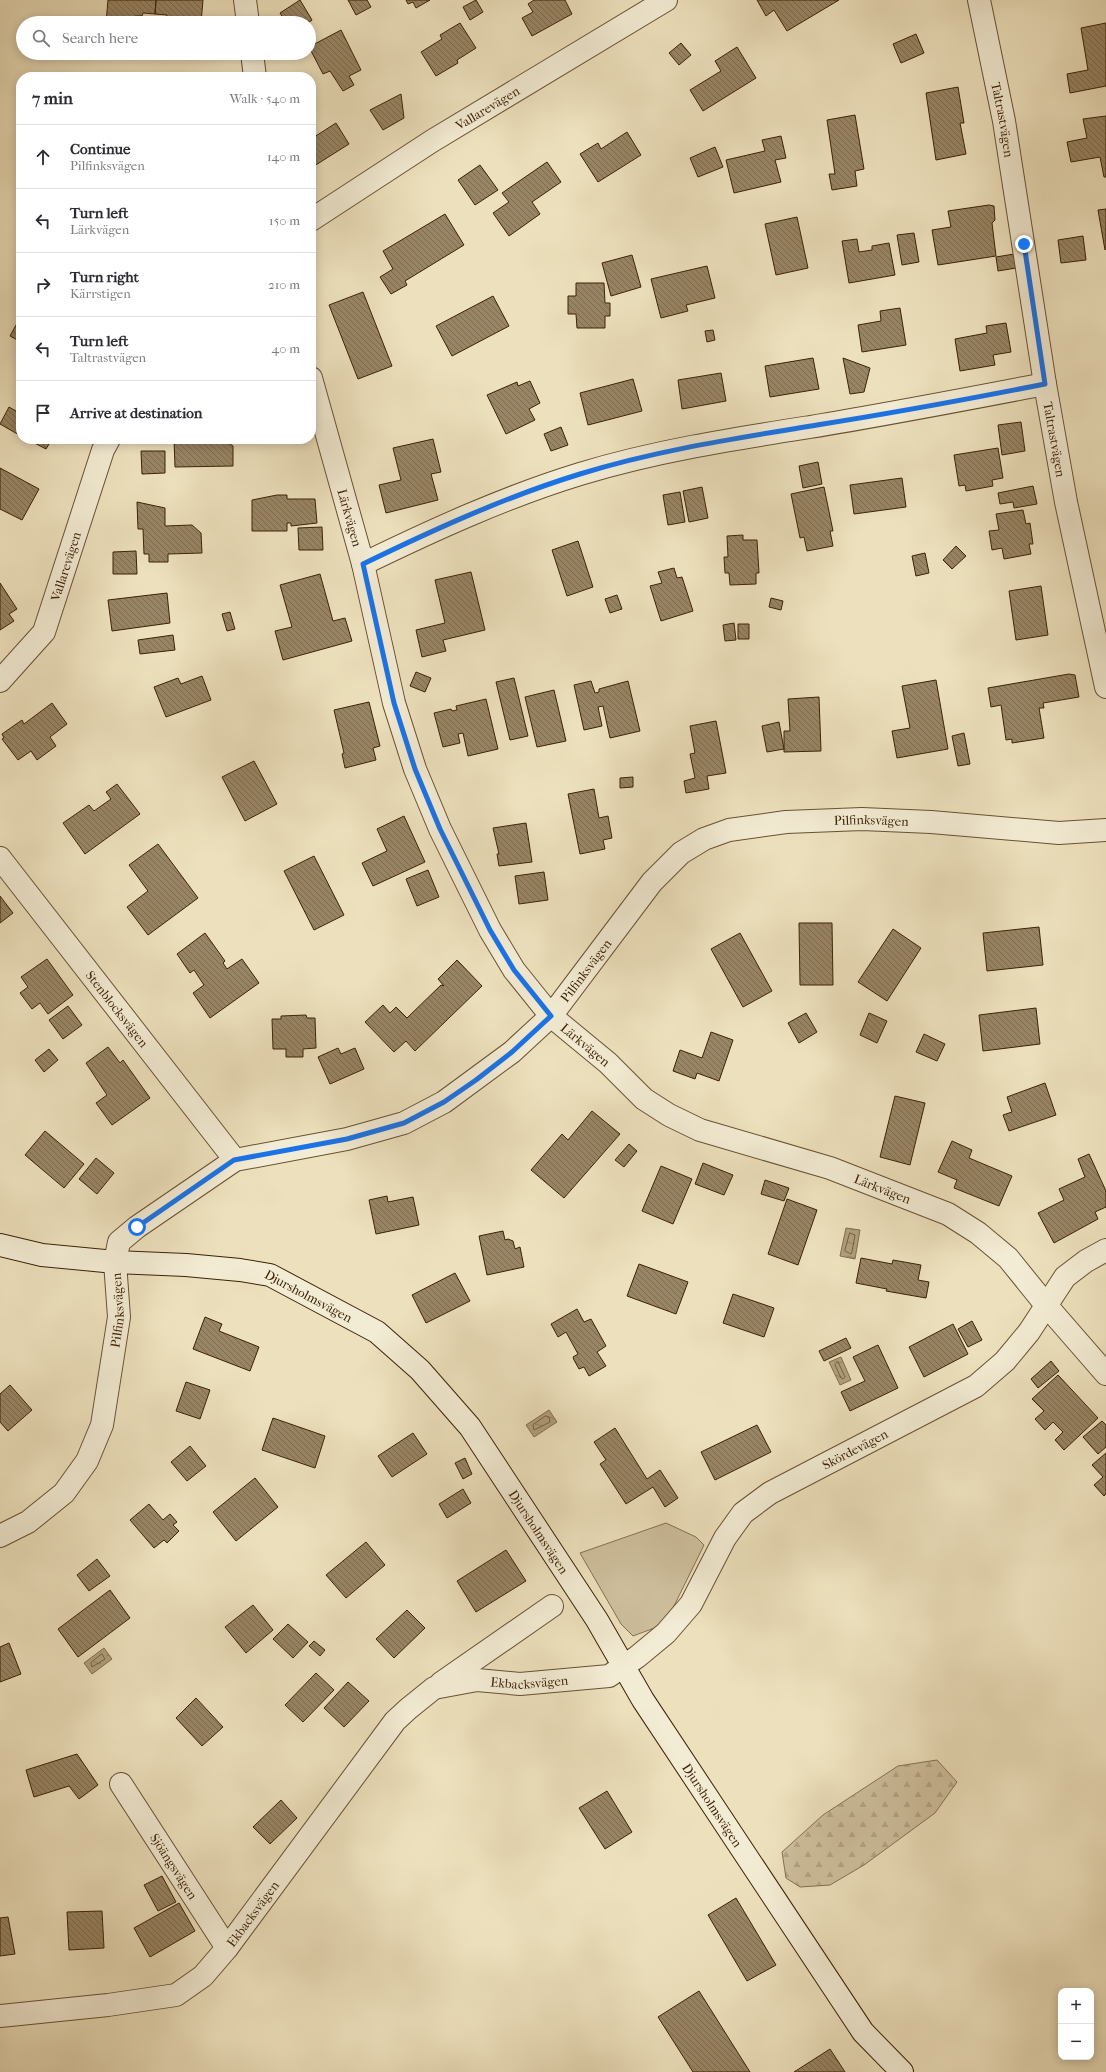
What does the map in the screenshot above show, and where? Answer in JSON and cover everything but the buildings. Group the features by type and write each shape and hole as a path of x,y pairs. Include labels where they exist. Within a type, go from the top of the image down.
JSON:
{"street":[{"path":"245,0 247,16"},
{"name":"Vallarevägen","path":"316,217 432,141 666,0"},
{"name":"Taltrastvägen","path":"979,0 1004,121 1045,384 1066,502 1106,687"},
{"path":"253,60 254,72"},
{"path":"363,564 418,537 496,504 588,472 677,450 933,406 1045,384"},
{"name":"Lärkvägen","path":"316,396 363,564 394,703 415,769 440,829 490,930 514,970 551,1016 608,1063 644,1099 669,1115 700,1130 830,1168 948,1214 978,1233 1008,1258 1046,1305 1106,1374"},
{"name":"Vallarevägen","path":"0,681 44,632 103,450 106,444"},
{"name":"Pilfinksvägen","path":"0,1536 28,1522 64,1493 87,1461 102,1425 119,1317 115,1262 119,1242 137,1227 234,1160 347,1139 404,1123 444,1102 476,1080 512,1052 551,1016 652,882 681,853 704,839 729,830 786,822 862,819 938,822 1059,833 1106,830"},
{"name":"Stenblocksvägen","path":"0,858 234,1160"},
{"name":"Djursholmsvägen","path":"0,1245 42,1255 115,1262 186,1265 240,1270 270,1276 377,1332 420,1370 470,1426 597,1620 643,1700 862,2032 902,2072"},
{"name":"Skördevägen","path":"624,1667 666,1633 690,1604 725,1538 743,1513 770,1493 976,1386 1005,1361 1029,1332 1065,1277 1086,1261 1106,1250"},
{"name":"Ekbacksvägen","path":"0,2016 108,2005 176,1995 203,1976 227,1948 395,1721 434,1688 552,1606"},
{"name":"Ekbacksvägen","path":"434,1688 477,1680 520,1684 609,1676 624,1667"},
{"name":"Sjöängsvägen","path":"121,1784 227,1948"}],"green space":[{"path":"666,1523 696,1537 704,1545 673,1608 657,1627 633,1636 621,1624 580,1553"},
{"path":"937,1760 957,1782 935,1813 864,1865 830,1885 800,1887 786,1878 782,1852 823,1815 898,1766"}],"water":[{"path":"846,1228 860,1230 855,1259 840,1256"},
{"path":"841,1357 851,1380 840,1385 829,1362"},
{"path":"549,1410 557,1422 534,1437 526,1425"},
{"path":"104,1648 112,1659 92,1674 84,1663"}],"route":[{"path":"137,1227 234,1160 347,1139 404,1123 444,1102 476,1080 512,1052 551,1016 514,970 490,930 440,829 415,769 402,733 394,703 363,564 418,537 496,504 580,474 632,460 677,450 933,406 1045,384 1024,244"}]}
